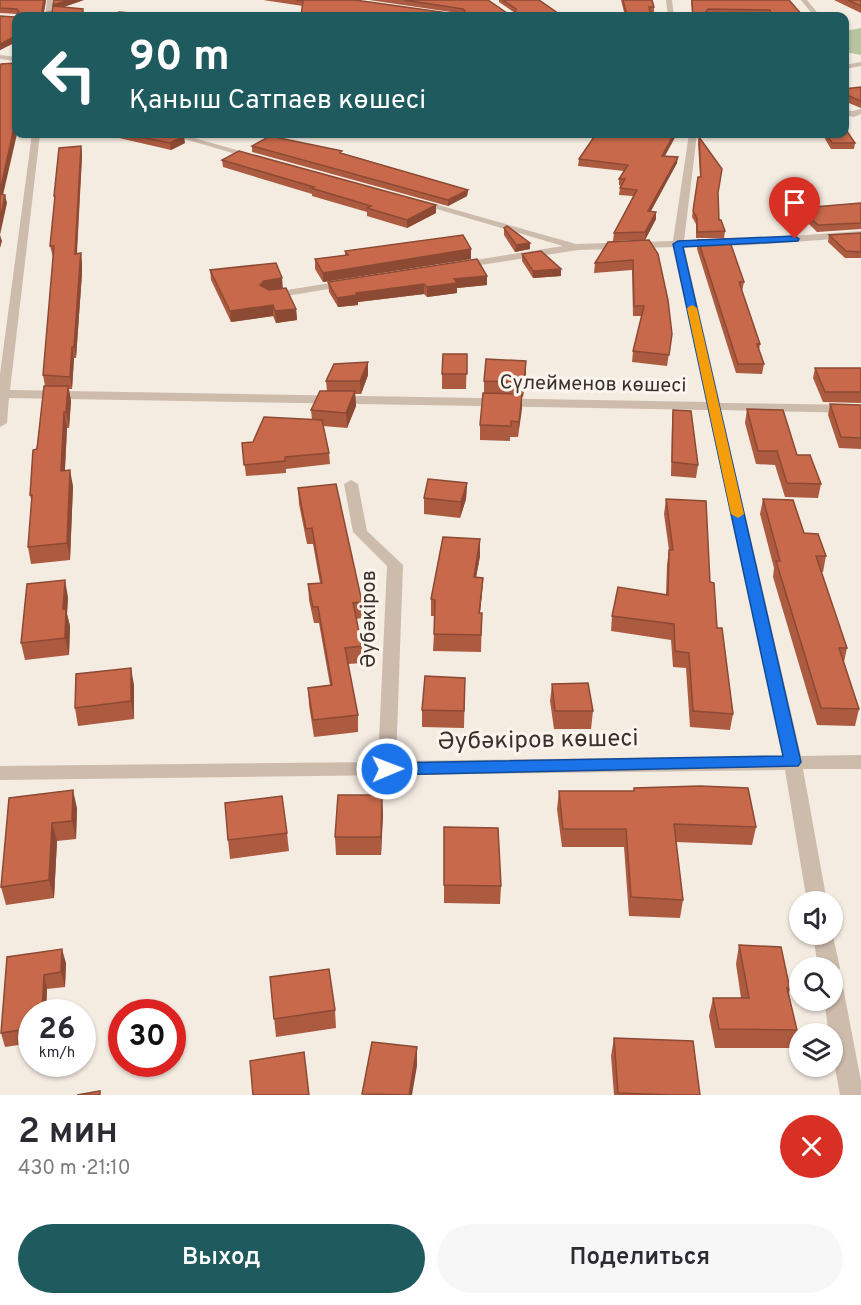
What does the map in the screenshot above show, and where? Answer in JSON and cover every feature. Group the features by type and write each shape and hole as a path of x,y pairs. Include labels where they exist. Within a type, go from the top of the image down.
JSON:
{"street":[{"path":"804,0 814,12"},
{"path":"0,423 1,394 35,138"},
{"path":"186,138 262,159"},
{"path":"692,138 678,244 793,762 815,891"},
{"path":"409,200 578,247"},
{"path":"452,267 578,247 752,242 861,234"},
{"path":"268,296 360,281"},
{"name":"Сүлейменов көшесі","path":"1,394 861,409"},
{"name":"Әубәкіров","path":"351,484 360,532 395,565 387,769"},
{"name":"Әубәкіров көшесі","path":"0,773 861,762"},
{"path":"836,1011 852,1095"}],"green space":[{"path":"861,28 861,55 849,53 849,30"}],"building":[{"path":"0,0 44,0 43,12 19,12 17,9 0,8"},
{"path":"54,0 68,0 53,5"},
{"path":"296,0 355,0 441,12 302,12 303,1"},
{"path":"404,0 488,0 506,12 464,12 463,9"},
{"path":"503,0 539,0 556,12 515,12 516,9"},
{"path":"623,0 652,0 654,7 649,7 650,12 626,12"},
{"path":"692,0 789,0 800,12 708,9 706,12 693,12"},
{"path":"848,0 861,0 861,6"},
{"path":"53,6 83,9 83,12 52,12"},
{"path":"0,16 12,17 12,38 0,44"},
{"path":"12,63 12,136 0,194 0,67 1,64"},
{"path":"861,87 861,101 849,96 849,88"},
{"path":"849,134 855,143 832,143 829,138 849,138"},
{"path":"146,138 180,138 170,143"},
{"path":"266,138 280,138 342,151 340,153 468,190 448,200 252,146"},
{"path":"593,138 672,138 662,156 678,157 648,211 656,212 645,232 614,233 637,190 620,188 625,179 619,179 628,165 579,159"},
{"path":"699,138 722,169 718,193 719,220 725,231 697,232 697,218 693,211 698,177 701,177"},
{"path":"81,146 75,254 81,253 70,377 43,375 54,246 50,246 59,148"},
{"path":"239,151 436,205 407,220 367,208 371,206 311,188 314,187 222,160"},
{"path":"0,194 5,195 0,221"},
{"path":"861,203 861,223 818,225 800,208"},
{"path":"507,226 530,243 516,245 504,228"},
{"path":"861,233 861,252 846,251 829,235"},
{"path":"463,235 471,249 323,273 315,259 348,255 345,251"},
{"path":"729,239 744,282 739,282 760,344 757,344 764,364 738,364 698,240"},
{"path":"649,240 658,254 668,300 672,334 669,355 633,351 644,306 634,306 633,260 595,263 608,242"},
{"path":"541,251 561,269 533,271 522,254"},
{"path":"477,259 487,276 454,279 457,283 427,287 424,284 356,293 357,295 337,298 328,282"},
{"path":"276,263 282,278 264,281 260,285 269,290 286,288 296,309 275,311 273,305 230,311 210,270"},
{"path":"443,354 467,354 467,374 442,374"},
{"path":"486,359 526,361 524,382 484,381"},
{"path":"368,362 360,381 326,381 334,364"},
{"path":"815,368 861,368 861,392 825,392"},
{"path":"44,386 68,386 66,412 64,412 61,471 70,470 67,543 28,547 33,450 37,449"},
{"path":"320,391 355,391 346,413 311,410"},
{"path":"483,393 522,394 519,422 511,421 511,426 480,425"},
{"path":"830,404 861,405 861,438 841,437"},
{"path":"747,409 783,410 797,455 810,455 821,484 787,483 777,451 758,451"},
{"path":"673,410 691,411 698,465 672,462"},
{"path":"264,417 322,420 329,453 285,457 285,461 244,465 242,443 253,442"},
{"path":"428,479 467,483 461,502 424,498"},
{"path":"336,484 362,602 353,603 362,646 345,648 358,715 313,720 308,688 332,685 318,607 313,607 308,584 322,583 312,528 306,529 298,488"},
{"path":"666,499 706,501 710,582 714,583 717,628 722,628 733,714 693,711 689,653 675,651 674,624 612,616 618,587 668,595 669,550 673,550"},
{"path":"763,499 793,500 804,533 818,534 826,556 816,556 847,648 839,648 859,709 821,708 776,561 780,561"},
{"path":"443,537 480,539 474,577 483,578 479,613 482,613 481,635 434,634 435,600 431,599"},
{"path":"65,580 63,609 66,609 65,638 21,643 27,584"},
{"path":"131,668 131,701 75,708 76,674"},
{"path":"425,676 465,678 464,711 422,710"},
{"path":"588,683 593,711 555,711 552,684"},
{"path":"700,786 748,788 756,827 674,824 683,900 631,897 626,829 563,829 559,791 634,791 634,788"},
{"path":"73,790 72,821 52,823 49,880 1,887 9,798"},
{"path":"338,795 382,795 381,837 335,837"},
{"path":"282,796 287,833 228,840 225,803"},
{"path":"444,827 498,828 501,886 444,885"},
{"path":"739,945 781,947 789,984 789,989 787,988 789,1011 792,1011 795,1023 789,1023 789,1030 719,1029 713,998 749,998"},
{"path":"62,949 61,972 44,975 43,999 18,999 18,1030 1,1033 7,957"},
{"path":"329,969 335,1010 274,1019 270,977"},
{"path":"614,1038 693,1041 700,1095 618,1093"},
{"path":"372,1042 417,1047 409,1095 362,1094"},
{"path":"304,1052 309,1095 253,1095 250,1061"},
{"path":"100,1091 100,1095 77,1095"}],"slow traffic":[{"path":"692,308 738,514"}],"route":[{"path":"387,769 793,762 678,244 795,239"}]}
